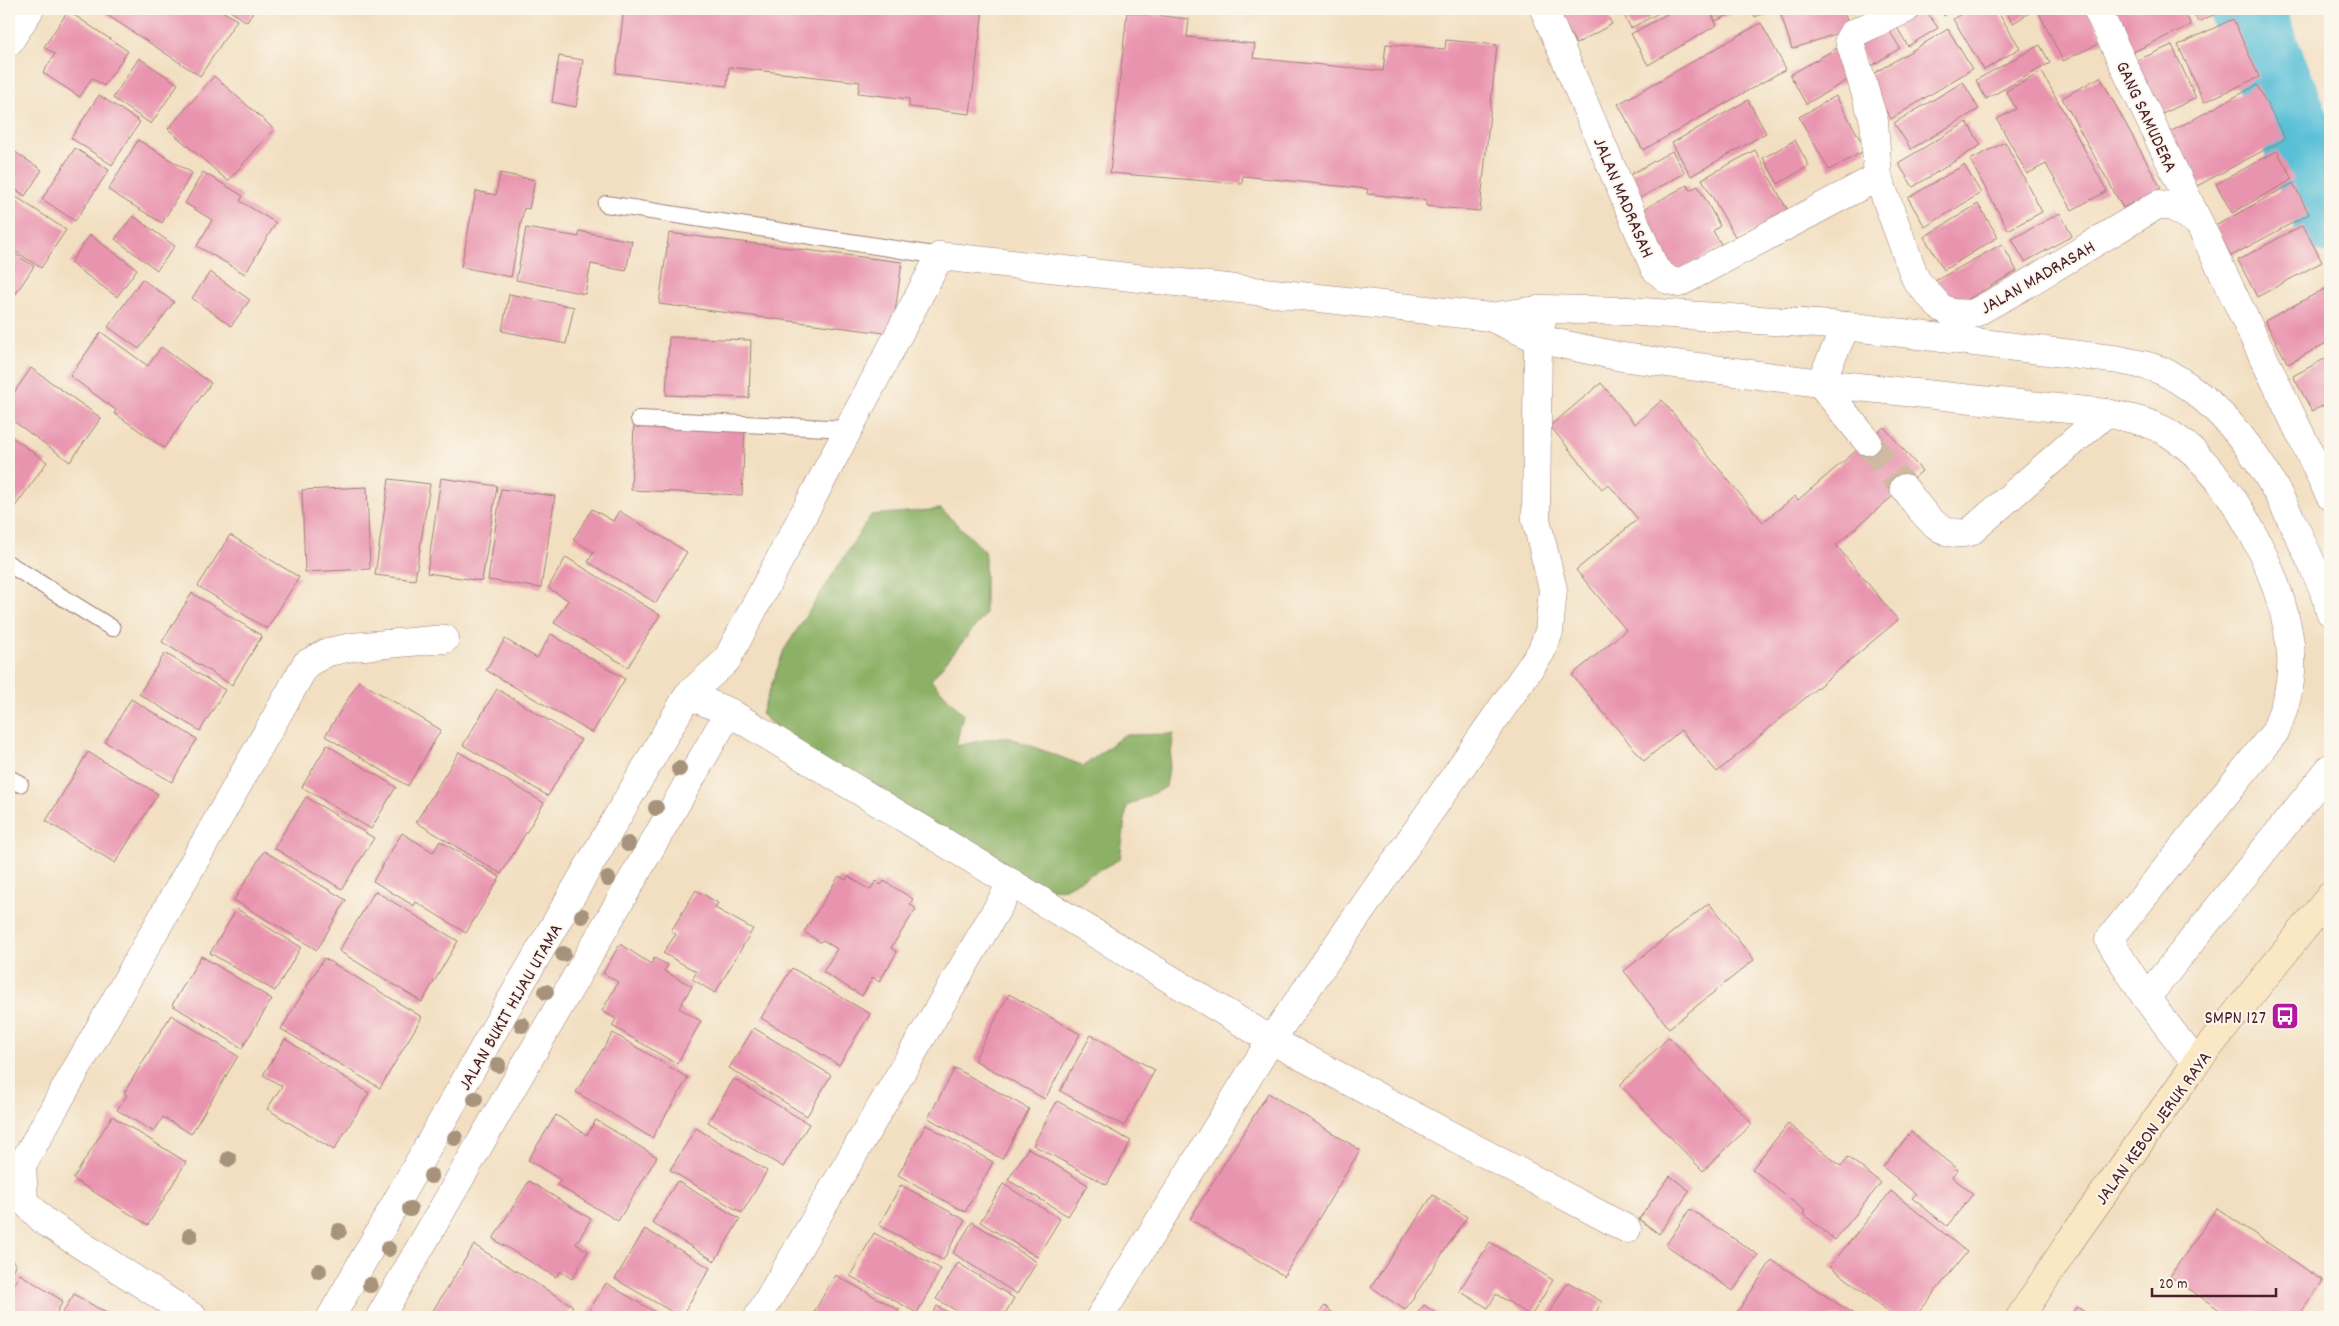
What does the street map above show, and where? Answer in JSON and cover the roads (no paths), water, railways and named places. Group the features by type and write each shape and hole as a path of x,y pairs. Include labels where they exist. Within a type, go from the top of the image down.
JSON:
{"street":[{"path":"9,42 30,9"},
{"name":"JALAN MADRASAH","path":"1544,9 1656,269 1668,280 1679,282 1878,177 1916,280 1939,306 1951,313 1972,314 1980,310 2158,204 2173,206 2199,223"},
{"path":"1878,177 1874,121 1849,39 1852,34 1906,9"},
{"name":"GANG SAMUDERA","path":"2098,9 2199,223"},
{"path":"2199,223 2330,496"},
{"path":"380,1317 729,712 726,661 940,256 1490,318 1544,309 1628,311 1846,326 2120,360 2155,368 2182,382 2212,404 2249,446 2281,498 2326,595 2330,612"},
{"path":"1100,1317 1271,1040 1535,660 1549,632 1553,589 1536,519 1538,339 1544,309"},
{"path":"1490,318 1538,339 1622,357 1820,383 2106,412 2142,420 2173,436 2209,466 2234,502 2264,556 2284,610 2291,656 2287,702 2275,732 2109,940 2146,998 2196,1063"},
{"path":"1820,383 1846,326"},
{"path":"1820,383 1867,442"},
{"path":"1904,488 1932,523 1947,532 1958,535 1970,532 2106,412"},
{"path":"194,1317 44,1221 24,1200 22,1166 306,664 328,652 352,647 445,639"},
{"name":"JALAN BUKIT HIJAU UTAMA","path":"331,1317 507,1007 688,695 726,661"},
{"path":"688,695 729,712 1271,1040 1627,1229"},
{"path":"2146,998 2330,768"},
{"path":"758,1317 1012,883"},
{"name":"JALAN KEBON JERUK RAYA","path":"2020,1317 2072,1238 2196,1063 2328,902"}],"lane":[{"path":"606,204 940,256"},
{"path":"639,419 848,429"},
{"path":"9,564 112,628"}],"waterway":[{"path":"2246,9 2330,217"}],"tunnel":[{"path":"1867,441 1904,488"}],"place":[{"name":"SMPN 127","path":"2285,1016"}]}
